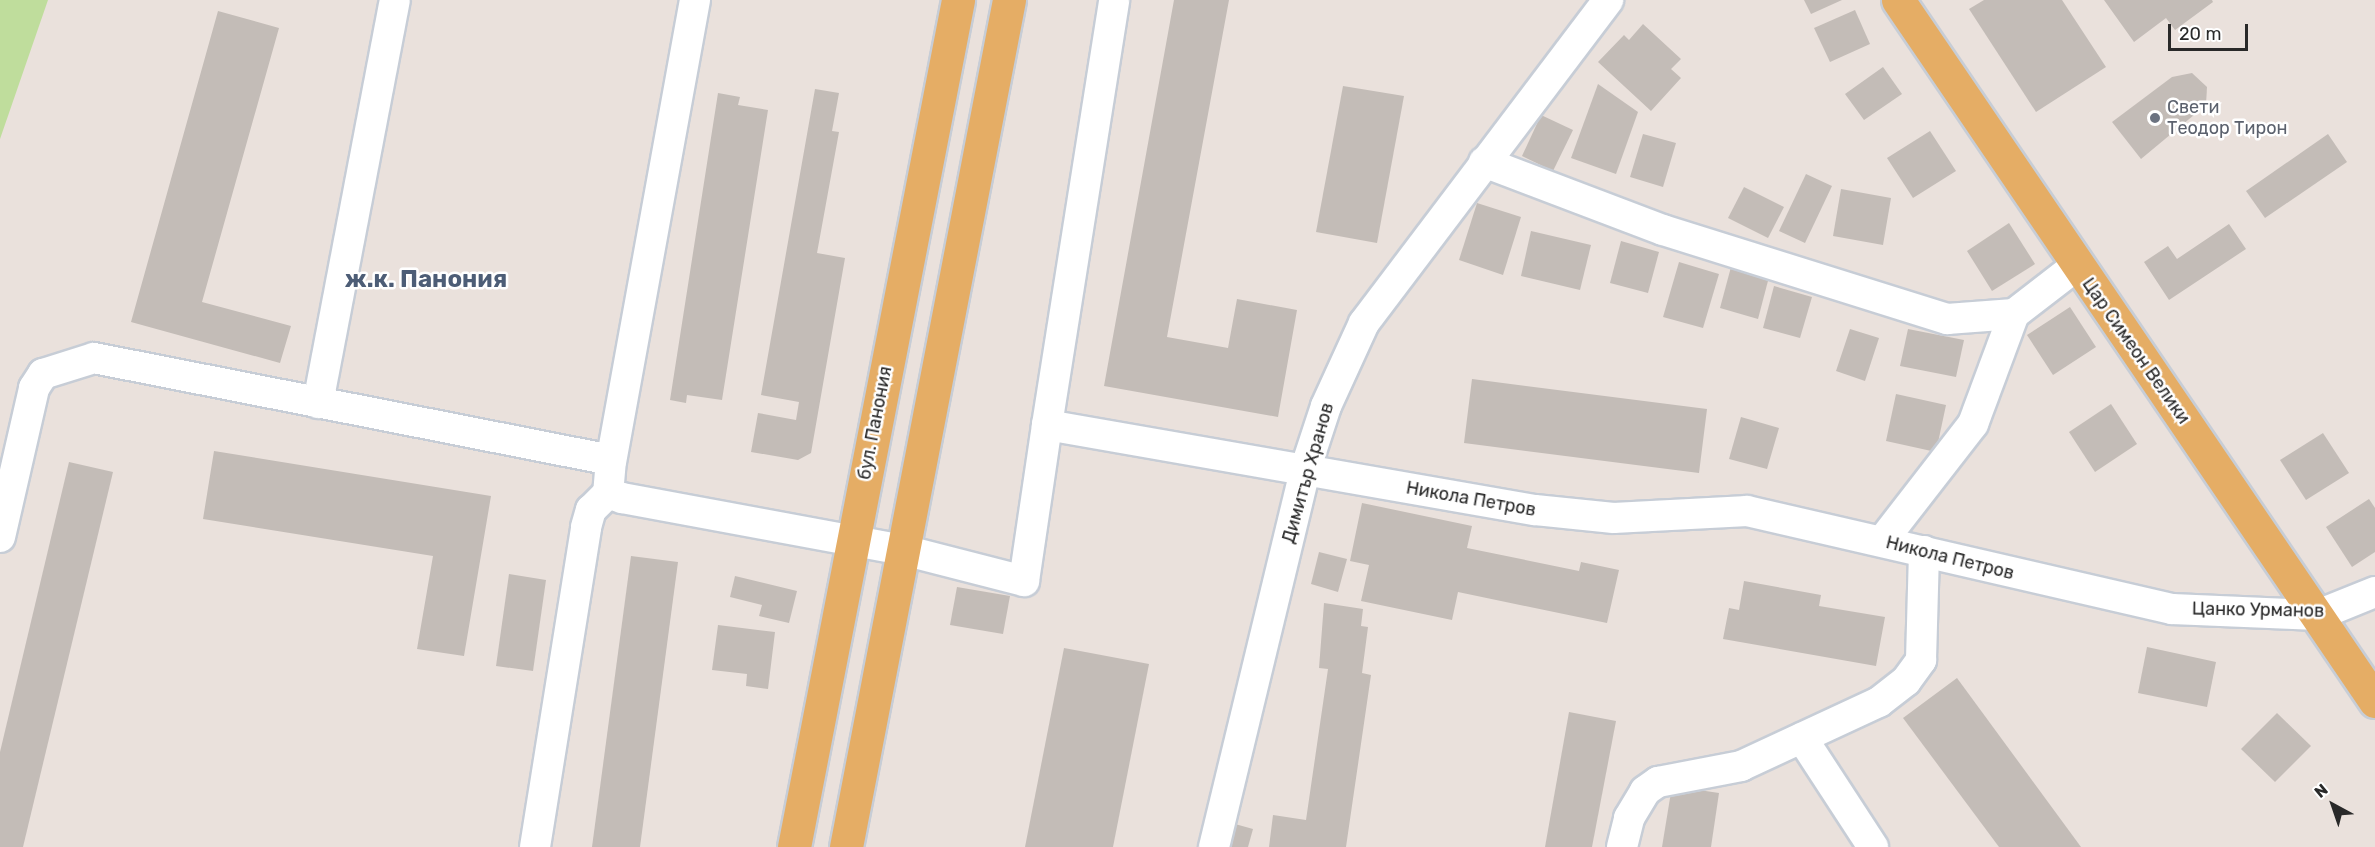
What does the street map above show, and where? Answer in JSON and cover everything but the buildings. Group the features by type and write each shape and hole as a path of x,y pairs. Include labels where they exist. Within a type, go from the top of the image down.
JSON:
{"main road":[{"name":"бул. Панония","path":"794,847 958,0"},
{"path":"846,847 1009,0"},
{"name":"Цар Симеон Велики","path":"1898,0 2076,266 2375,701"}],"street":[{"path":"318,403 395,0"},
{"path":"535,847 586,527 591,510 608,493 611,460 695,0"},
{"path":"608,493 903,550 1024,581 1114,0"},
{"name":"Димитър Хранов","path":"1214,847 1305,470 1326,406 1364,323 1608,0"},
{"path":"1484,162 1663,230 1947,319 2013,314"},
{"path":"1883,540 1973,424 2013,314 2076,266"},
{"path":"0,537 34,388 43,374 62,364 94,358 611,460"},
{"name":"Никола Петров","path":"1047,425 1305,470 1591,516 1747,511 1883,540 2172,609"},
{"path":"1622,847 1629,818 1645,791 1658,782 1741,766 1879,702 1906,681 1921,660 1927,603 1924,551"},
{"name":"Цанко Урманов","path":"2172,609 2318,615 2349,607 2375,592"},
{"path":"1802,738 1873,847"}],"green space":[{"path":"0,0 48,0 0,139"}],"place":[{"name":"Свети Теодор Тирон","path":"2155,118"}],"district":[{"name":"ж.к. Панония","path":"426,280"}]}
